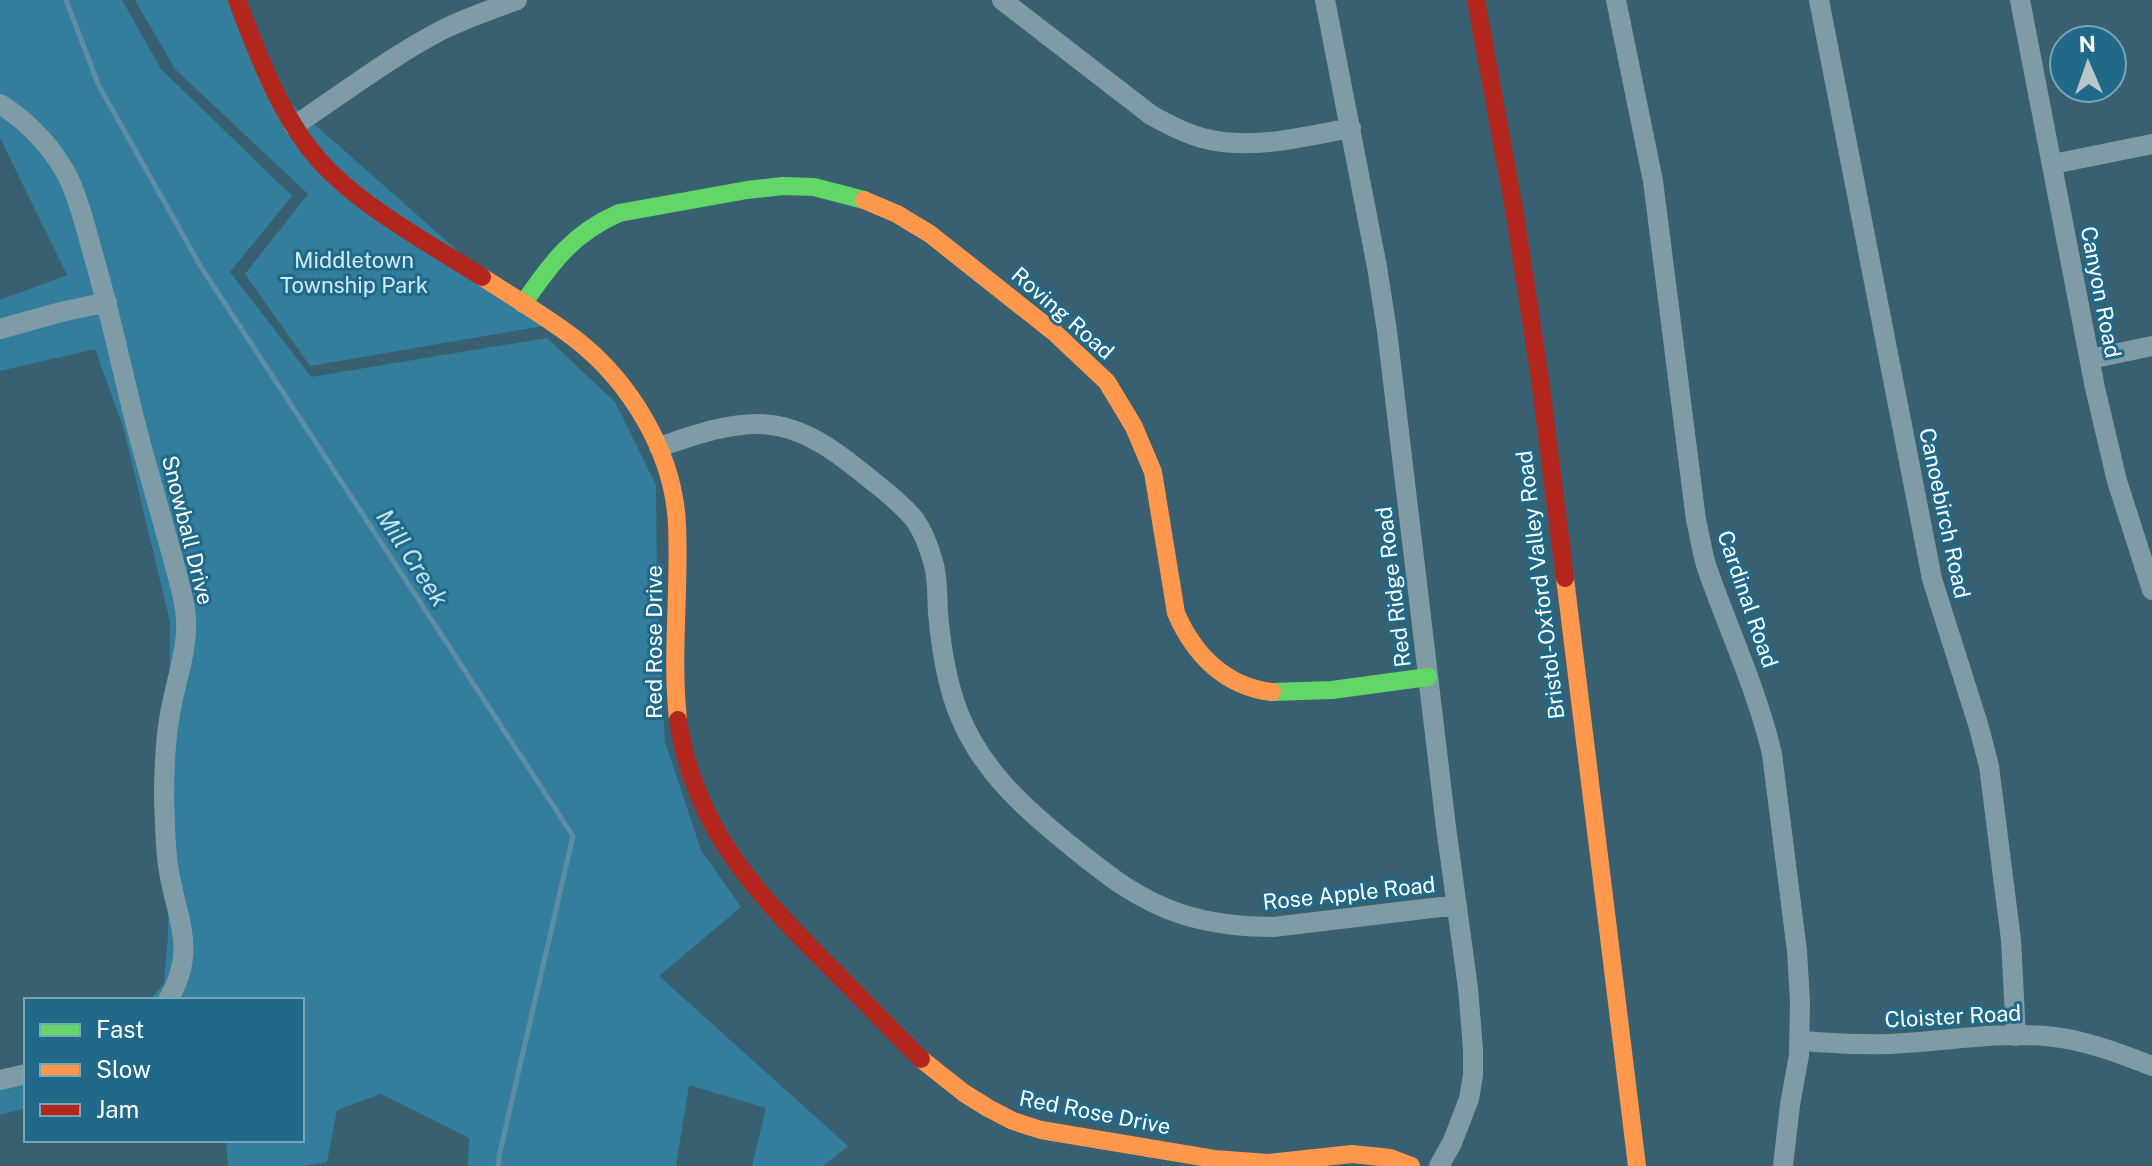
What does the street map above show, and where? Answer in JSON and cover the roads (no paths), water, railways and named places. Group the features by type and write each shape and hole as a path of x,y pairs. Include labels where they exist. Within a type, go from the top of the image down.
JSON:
{"street":[{"name":"Red Rose Drive","path":"237,0 260,60 294,126 330,172 382,212 575,339 594,355 642,414 659,447 672,483 676,507 678,546 674,696 687,766 696,794 709,822 735,862 800,935 925,1064 958,1091 991,1112 1016,1124 1041,1130 1214,1159 1268,1163 1352,1154 1390,1158 1411,1166"},
{"path":"294,126 441,31 517,0"},
{"path":"1002,0 1151,115 1202,138 1223,142 1262,142 1351,128"},
{"name":"Red Ridge Road","path":"1325,0 1387,331 1468,988 1473,1075 1463,1117 1439,1166"},
{"name":"Bristol-Oxford Valley Road","path":"1476,0 1514,209 1540,379 1637,1166"},
{"name":"Cardinal Road","path":"1616,0 1653,181 1696,520 1706,566 1752,683 1772,754 1797,951 1800,1001 1800,1041 1783,1166"},
{"name":"Canoebirch Road","path":"1819,0 1932,579 1989,766 2011,940 2016,1036"},
{"name":"Canyon Road","path":"2020,0 2117,481 2150,576"},
{"name":"Snowball Drive","path":"0,104 40,138 70,180 107,302 182,592 186,621 180,671 170,715 164,798 168,865 184,947 183,964 169,998"},
{"path":"2053,164 2152,144"},
{"name":"Roving Road","path":"523,304 565,247 585,229 619,213 783,186 814,187 868,201 930,234 1055,333 1107,382 1134,427 1153,472 1176,613 1180,627 1200,656 1241,684 1268,692 1343,689 1428,677"},
{"path":"0,329 107,302"},
{"path":"2090,359 2152,346"},
{"name":"Rose Apple Road","path":"659,447 701,432 730,426 759,424 797,431 840,454 897,501 915,521 934,564 944,661 959,713 970,738 992,772 1029,812 1117,883 1147,901 1213,923 1243,927 1273,927 1457,905"},
{"name":"Cloister Road","path":"1800,1041 1904,1044 1977,1035 2047,1036 2089,1044 2152,1066"},
{"path":"0,1080 24,1074"}],"waterway":[{"name":"Mill Creek","path":"66,0 99,86 201,267 573,836 498,1166"}],"park label":[{"name":"Middletown Township Park","path":"354,272"}]}
